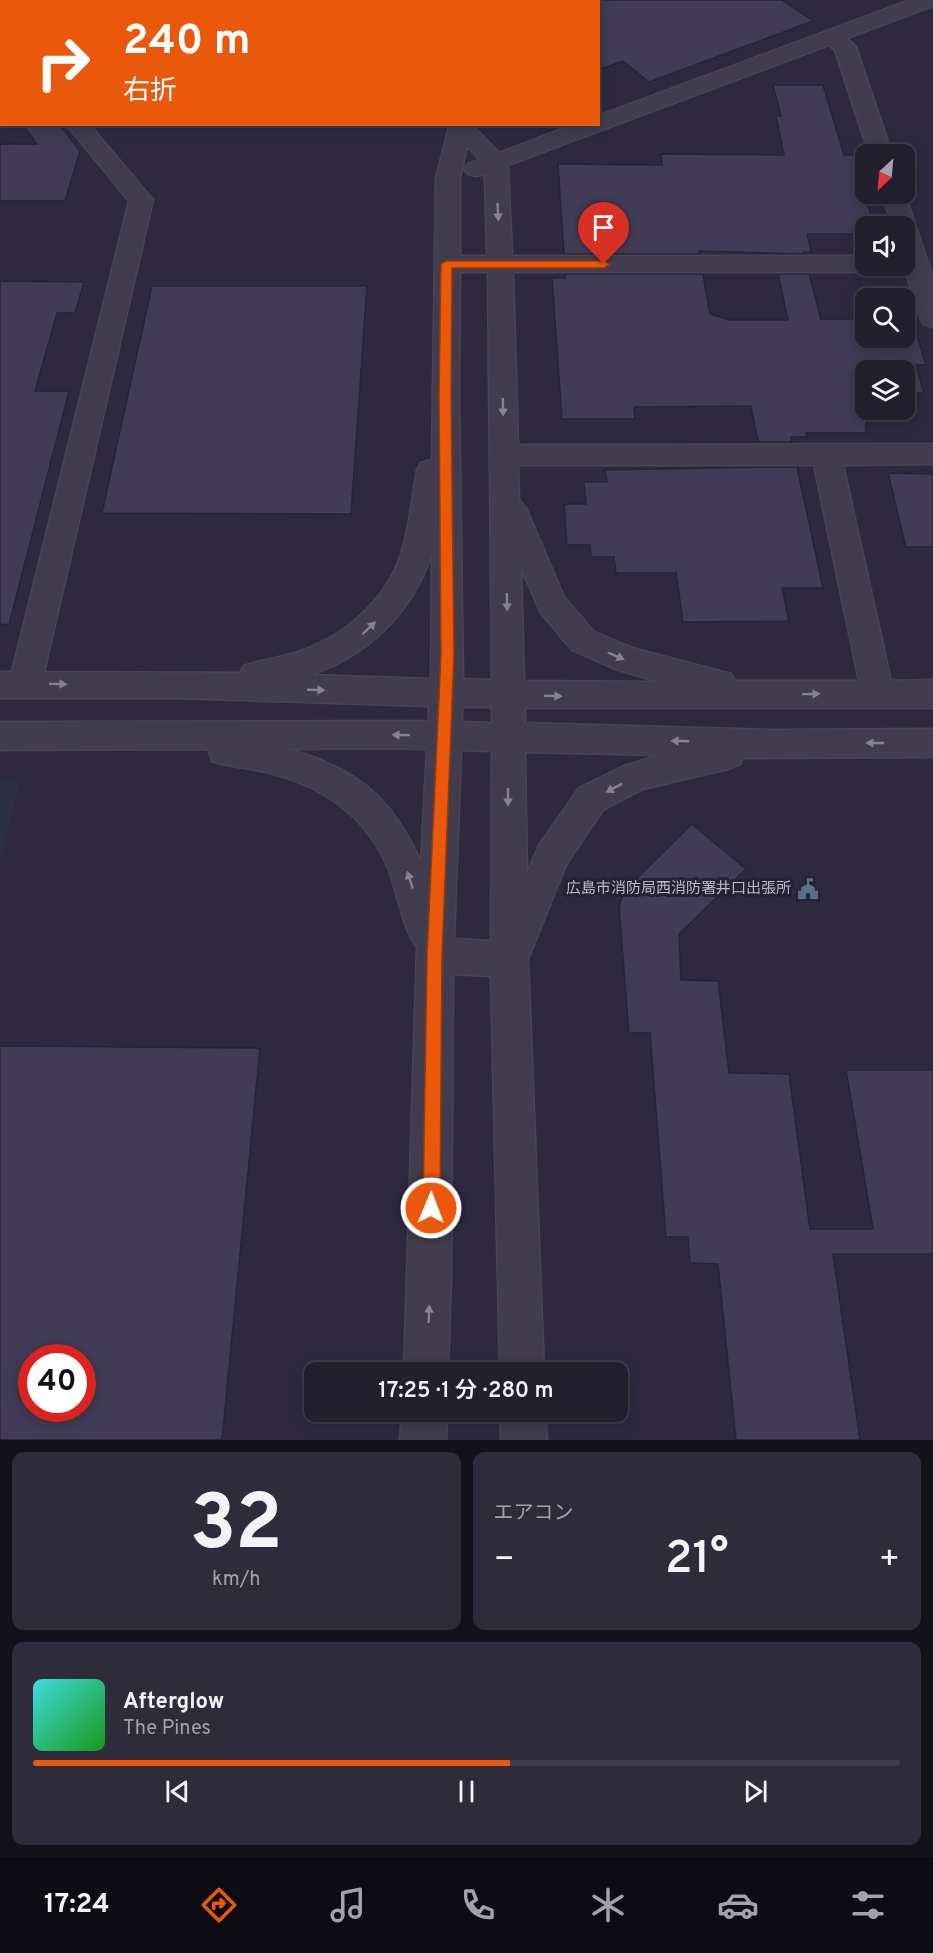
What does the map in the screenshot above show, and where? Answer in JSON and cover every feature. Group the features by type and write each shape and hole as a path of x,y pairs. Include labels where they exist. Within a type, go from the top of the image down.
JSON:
{"street":[{"path":"600,123 929,0"},
{"path":"832,36 846,47 878,144"},
{"path":"79,126 141,200 13,684 176,685 508,695 933,694"},
{"path":"426,1362 435,956 448,654 445,394 448,178 459,126"},
{"path":"460,126 496,163 505,492 509,959 522,1362"},
{"path":"448,178 496,163 593,126"},
{"path":"897,204 933,318"},
{"path":"446,264 855,264"},
{"path":"176,685 289,670 337,652 369,629 396,596 415,559 445,394"},
{"path":"826,454 878,693"},
{"path":"504,455 933,454"},
{"path":"505,492 552,604 583,641 626,660 764,695"},
{"path":"6,736 508,736 771,744 933,743"},
{"path":"6,736 250,753 315,772 356,795 389,834 407,870 435,956"},
{"path":"509,959 552,856 591,799 636,776 771,744"},
{"path":"435,956 509,959"},
{"path":"423,1440 424,1422"},
{"path":"523,1422 524,1440"}],"shaded area":[{"path":"0,780 19,782 0,864"}],"building":[{"path":"600,0 782,0 813,21 649,82 623,61 600,69"},
{"path":"773,85 823,85 844,155 853,155 855,162 855,204 867,204 871,216 855,216 855,234 807,234 811,252 804,252 804,254 699,251 700,254 564,254 558,164 662,165 661,154 784,155 776,116 781,116"},
{"path":"24,126 61,126 80,151 65,201 0,201 0,144 37,144"},
{"path":"565,274 703,274 710,314 730,320 788,320 778,274 809,274 821,319 855,319 855,348 915,348 915,329 926,365 916,365 924,393 915,393 915,360 855,360 855,420 866,420 866,433 806,433 807,437 791,437 792,442 758,442 751,406 634,407 635,419 562,419 552,278 565,278"},
{"path":"0,281 84,282 75,313 57,313 35,391 69,391 9,625 0,624"},
{"path":"152,286 367,286 351,514 102,513"},
{"path":"797,467 823,588 782,588 789,621 683,622 676,573 616,573 614,557 591,557 590,545 567,545 564,504 586,504 584,482 607,482 605,470"},
{"path":"888,473 933,474 933,547 906,547"},
{"path":"692,824 746,869 679,934 681,980 718,981 729,1073 789,1074 810,1229 873,1229 846,1070 933,1070 933,1254 833,1254 860,1440 736,1440 718,1264 690,1263 688,1237 666,1237 650,1033 629,1033 619,908 623,892"},
{"path":"0,1046 260,1048 222,1440 0,1440"}],"place":[{"name":"広島市消防局西消防署井口出張所","path":"808,889"}],"route":[{"path":"431,1208 435,956 448,654 446,264 604,264"}]}
